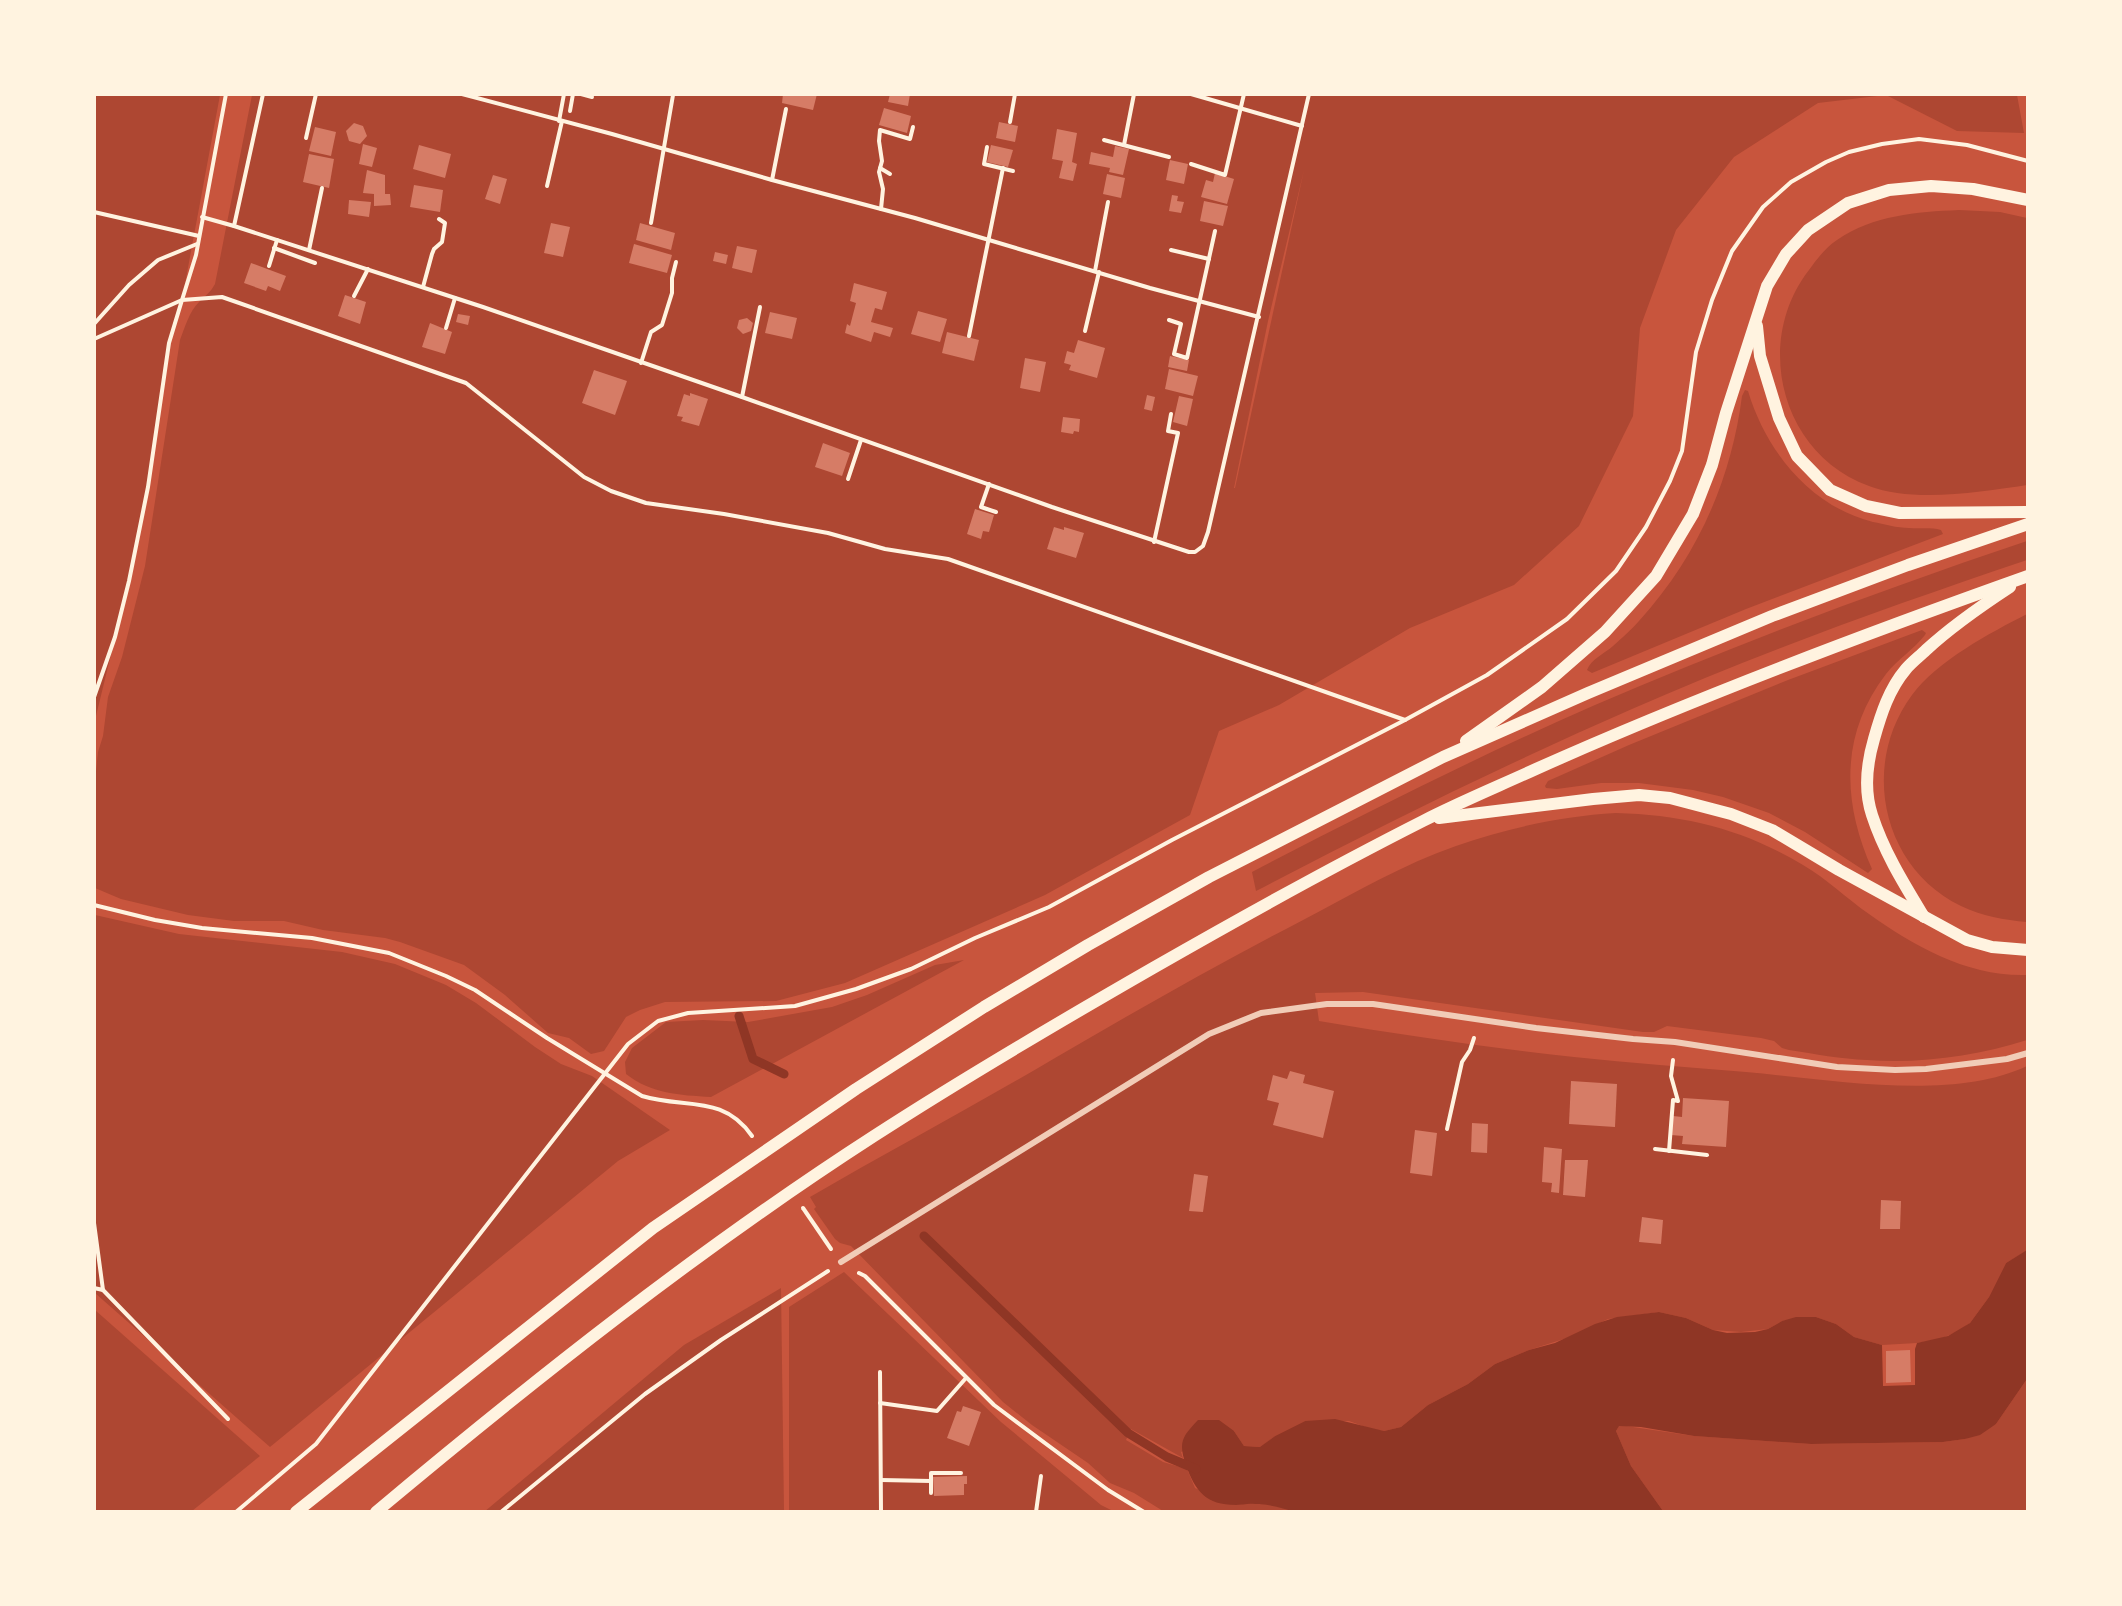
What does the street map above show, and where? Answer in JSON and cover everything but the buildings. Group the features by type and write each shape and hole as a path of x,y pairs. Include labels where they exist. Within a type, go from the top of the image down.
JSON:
{"main road":[{"path":"1443,757 1542,687 1605,632 1656,576 1693,514 1708,475 1767,286 1786,254 1808,230 1848,203 1889,190 1931,186 1973,189 2028,200"},
{"path":"1756,320 1760,356 1779,418 1797,456 1830,490 1866,506 1900,513 2028,512"},
{"path":"296,1512 653,1228 856,1089 974,1013 1088,945 1209,877 1443,757 1772,616 1908,565 2028,524"},
{"path":"376,1512 499,1410 686,1267 801,1185 872,1137 1037,1035 1262,906 1426,820 1584,748 1717,692 1865,634 2027,576"},
{"path":"1924,918 1894,868 1871,814 1867,765 1878,722 1893,689 1907,668 1978,608 2027,576"},
{"path":"1426,820 1593,799 1639,795 1670,798 1731,814 1772,830 1924,918 1967,940 1992,947 2028,950"}],"street":[{"path":"841,1262 1209,1034 1261,1013 1327,1004 1373,1004 1479,1020 1675,1042 1837,1067 1895,1070 1961,1066 2007,1059 2028,1053"}],"path":[{"path":"94,697 116,637 129,581 148,487 169,343 196,255 226,94"},
{"path":"234,226 263,94"},
{"path":"306,138 316,94"},
{"path":"462,94 1259,316"},
{"path":"547,186 564,94"},
{"path":"570,111 573,94"},
{"path":"581,94 592,97"},
{"path":"1010,122 1015,94"},
{"path":"1124,145 1134,94"},
{"path":"1191,94 1302,126"},
{"path":"1191,164 1225,175 1244,94"},
{"path":"202,217 423,287 1183,552 1195,552 1206,540 1309,94"},
{"path":"651,223 673,95"},
{"path":"772,180 786,109"},
{"path":"881,209 883,189 880,175 882,160 880,130 910,139 913,127"},
{"path":"236,1512 316,1444 524,1180 605,1072 628,1044 658,1021 688,1013 795,1006 856,989 911,969 975,938 1049,907 1487,675 1567,620 1622,562 1646,528 1670,481 1682,451 1696,352 1712,300 1732,251 1763,207 1791,182 1826,162 1849,152 1882,144 1919,139 1967,145 2028,161"},
{"path":"1104,140 1169,157"},
{"path":"987,147 984,164 1013,171"},
{"path":"880,168 890,174"},
{"path":"969,336 1003,168"},
{"path":"309,250 322,188"},
{"path":"1085,331 1108,202"},
{"path":"94,212 199,236"},
{"path":"423,287 432,255 443,238 445,223 439,219"},
{"path":"1169,320 1181,324 1174,354 1187,358 1215,231"},
{"path":"269,266 277,240"},
{"path":"94,324 129,285 158,260 198,244"},
{"path":"274,248 315,263"},
{"path":"1171,250 1209,259"},
{"path":"641,363 651,332 662,325 672,293 672,278 676,262"},
{"path":"354,296 368,269"},
{"path":"94,339 182,300 222,297 466,383 584,477 611,491 646,503 724,514 828,533 885,549 948,559 1405,720"},
{"path":"446,327 455,298"},
{"path":"742,397 760,306"},
{"path":"1155,542 1178,434 1168,431 1171,414"},
{"path":"848,479 861,440"},
{"path":"989,484 981,507 996,512"},
{"path":"94,905 155,920 202,928 312,938 389,953 475,990 547,1038 642,1096 658,1101 708,1106 730,1113 744,1124 757,1143"},
{"path":"1447,1130 1462,1062 1470,1050 1479,1020"},
{"path":"1669,1151 1672,1100 1678,1101 1671,1076 1675,1042"},
{"path":"1655,1149 1707,1155"},
{"path":"802,1207 841,1262 865,1276 966,1378 1016,1422 1108,1490 1144,1512"},
{"path":"94,1223 103,1290"},
{"path":"501,1512 645,1394 721,1340 841,1262"},
{"path":"94,1288 103,1290 228,1419"},
{"path":"880,1372 881,1512"},
{"path":"880,1403 938,1411 966,1378"},
{"path":"931,1493 931,1473 961,1473"},
{"path":"1036,1512 1041,1476"},
{"path":"880,1480 931,1481"}],"shaded area":[{"path":"94,95 220,95 182,300 169,343 148,487 129,581 95,720"},
{"path":"252,95 1886,95 1818,103 1734,157 1676,230 1640,328 1633,416 1579,526 1514,585 1410,628 1279,705 1219,731 1190,815 1045,895 845,983 776,1001 665,1002 640,1010 626,1017 604,1051 591,1054 569,1038 548,1033 505,995 464,965 400,942 323,930 284,921 234,921 188,915 121,899 95,888 95,781 108,697 122,657 145,566 180,340 193,310 215,284","holes":["1304,170 1235,488 1268,321"]},
{"path":"1886,95 2017,95 2024,133 1957,131"},
{"path":"1959,210 2000,212 2027,218 2027,485 1926,495 1887,491 1869,486 1839,470 1815,449 1797,423 1785,393 1780,362 1782,330 1792,299 1809,270 1825,250 1851,232 1896,216"},
{"path":"1745,390 1748,391 1766,435 1779,455 1794,473 1829,503 1873,522 1900,527 1937,529 1943,534 1746,609 1592,673 1587,670 1591,663 1639,621 1678,571 1694,544 1720,488"},
{"path":"2027,541 2027,560 1828,630 1681,688 1489,774 1256,891 1252,872 1422,786 1552,724 1648,682 1756,639 1864,598"},
{"path":"2027,614 2027,922 2002,919 1977,912 1961,906 1934,889 1913,867 1897,841 1887,812 1884,783 1887,752 1896,723 1912,695 1950,659"},
{"path":"1922,630 1926,633 1925,635 1886,674 1871,697 1860,720 1853,744 1850,769 1851,794 1862,844 1872,869 1868,873 1805,832 1769,813 1723,797 1693,790 1639,783 1601,783 1557,789 1545,786 1548,781 1629,745 1788,680"},
{"path":"1616,813 1690,821 1736,833 1812,870 1869,914 1905,938 1944,958 1984,971 2027,975 2027,1040 1948,1058 1908,1061 1857,1059 1789,1050 1782,1048 1774,1041 1761,1038 1667,1026 1654,1032 1643,1032 1363,992 1315,993 1319,1021 1542,1053 1851,1083 1927,1086 1963,1083 1997,1077 2027,1066 2028,1250 2006,1263 1989,1297 1970,1323 1959,1331 1940,1339 1882,1345 1854,1337 1836,1324 1816,1317 1782,1321 1768,1329 1741,1332 1713,1330 1686,1318 1659,1312 1608,1319 1567,1338 1495,1364 1468,1384 1428,1405 1401,1427 1384,1431 1349,1421 1305,1421 1275,1436 1261,1447 1244,1446 1234,1431 1181,1452 1183,1458 1131,1429 1126,1440 1163,1462 1187,1469 1195,1488 1235,1505 1252,1503 1296,1511 1163,1511 1134,1493 1110,1483 1088,1463 1003,1402 851,1246 835,1239 814,1209 816,1207 810,1197 1179,987 1398,870 1456,846 1515,828 1555,820"},
{"path":"95,915 179,934 342,952 395,964 446,985 476,1003 535,1047 561,1064 592,1076 670,1130 618,1161 270,1447 95,1293"},
{"path":"964,960 711,1097 656,1090 626,1074 625,1062 632,1048 666,1022 703,1020 748,1022 832,1007 867,995 935,965"},
{"path":"2027,1250 2027,1379 1996,1424 1980,1435 1943,1442 1811,1444 1694,1436 1641,1427 1619,1426 1616,1431 1631,1466 1663,1511 1296,1512 1276,1506 1226,1504 1209,1499 1198,1489 1193,1482 1182,1451 1185,1436 1198,1420 1219,1420 1234,1431 1244,1446 1260,1447 1275,1436 1305,1421 1335,1419 1384,1431 1401,1427 1428,1405 1468,1384 1495,1364 1529,1350 1555,1343 1595,1324 1617,1317 1659,1312 1686,1318 1713,1330 1727,1333 1755,1332 1796,1317 1816,1317 1836,1324 1854,1337 1882,1345 1883,1386 1915,1385 1917,1343 1948,1336 1970,1323 1989,1297 2006,1263"},
{"path":"844,1272 1001,1422 1101,1505 1113,1511 789,1512 789,1307"},
{"path":"781,1288 784,1511 484,1512 684,1345"},
{"path":"95,1310 260,1456 192,1511 95,1511"},
{"path":"2027,1379 2027,1511 1663,1511 1631,1466 1616,1431 1619,1425 1694,1436 1811,1444 1943,1442 1965,1439 1996,1424"}],"waterway":[{"path":"739,1016 753,1059 784,1074"},
{"path":"924,1236 1128,1433 1167,1457 1196,1469"}]}
